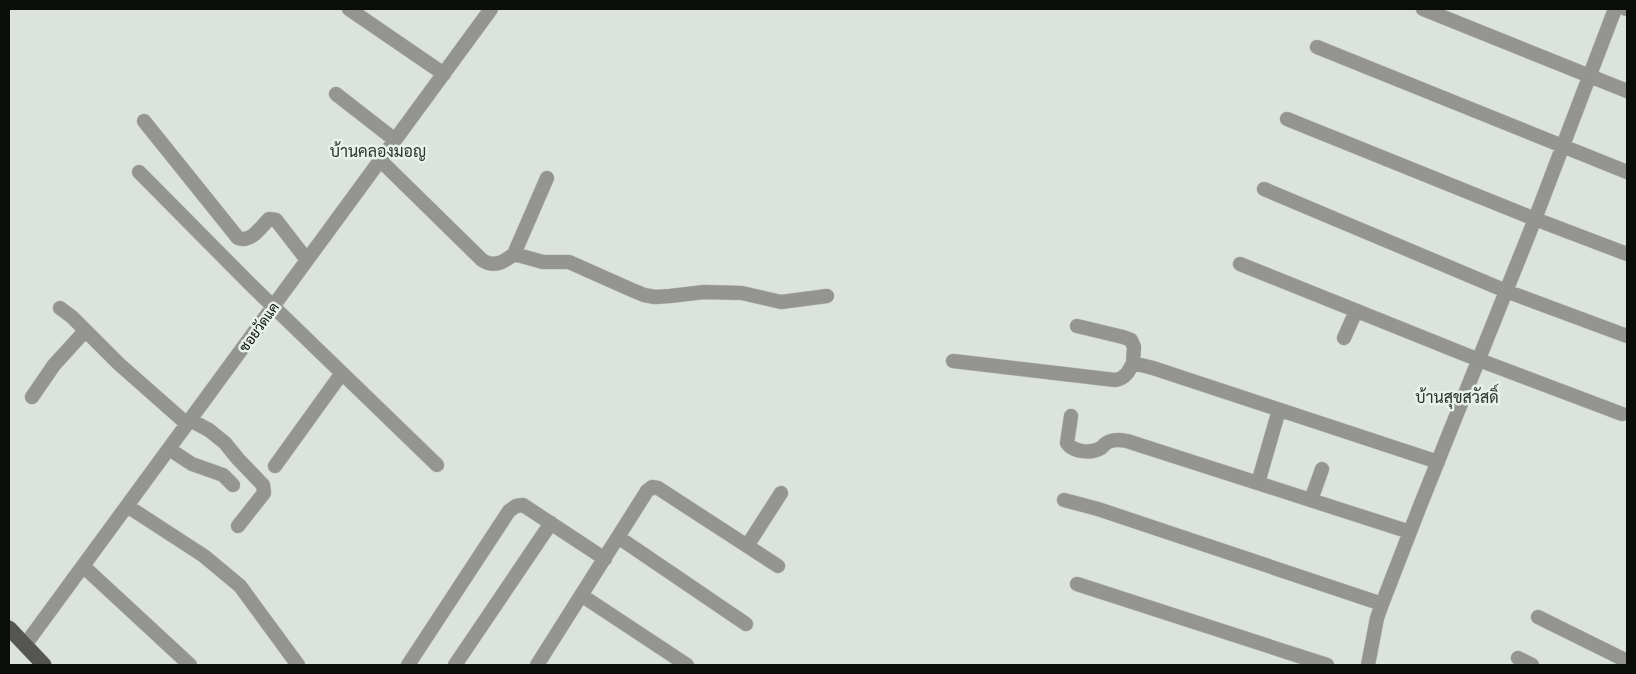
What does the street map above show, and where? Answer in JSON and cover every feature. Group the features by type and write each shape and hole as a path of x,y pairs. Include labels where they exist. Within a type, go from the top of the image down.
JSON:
{"main road":[{"path":"9,628 44,665"}],"street":[{"path":"349,9 365,13 444,74"},
{"name":"ซอยวัดแค","path":"25,645 491,9"},
{"path":"1423,9 1627,91"},
{"path":"1368,665 1382,604 1617,10"},
{"path":"1317,47 1627,172"},
{"path":"336,94 395,140"},
{"path":"1287,119 1627,254"},
{"path":"144,121 238,238 242,240 248,239 269,220 276,220 308,260"},
{"path":"380,160 482,260 492,264 500,264 514,254 547,178"},
{"path":"139,172 274,307 437,465"},
{"path":"1264,189 1506,290 1627,336"},
{"path":"514,254 543,262 569,262 650,296 704,292 742,292 781,302 827,296"},
{"path":"1240,264 1479,360 1622,414"},
{"path":"60,308 72,317 136,380 189,422 209,430 225,444 263,485 264,493 238,526"},
{"path":"1344,338 1356,311"},
{"path":"953,361 1115,380 1120,380 1124,377 1133,363 1134,347 1131,340 1078,326"},
{"path":"32,397 54,365 85,331"},
{"path":"1133,363 1438,462"},
{"path":"275,466 342,373"},
{"path":"1260,476 1279,410"},
{"path":"1070,416 1067,443 1074,449 1092,452 1100,449 1111,440 1127,441 1410,532"},
{"path":"169,449 192,464 223,475 233,486"},
{"path":"1311,500 1322,469"},
{"path":"537,665 647,491 652,487 658,488 778,566"},
{"path":"747,546 781,492"},
{"path":"1064,500 1098,509 1382,604"},
{"path":"408,665 509,511 516,506 523,505 605,559"},
{"path":"127,506 204,556 240,586 298,665"},
{"path":"455,665 551,523"},
{"path":"618,537 746,624"},
{"path":"83,566 190,665"},
{"path":"1077,584 1327,665"},
{"path":"581,595 687,665"},
{"path":"1538,617 1627,661"},
{"path":"1518,658 1532,665"}],"district":[{"name":"บ้านคลองมอญ","path":"378,151"},
{"name":"บ้านสุขสวัสดิ์","path":"1457,397"}]}
